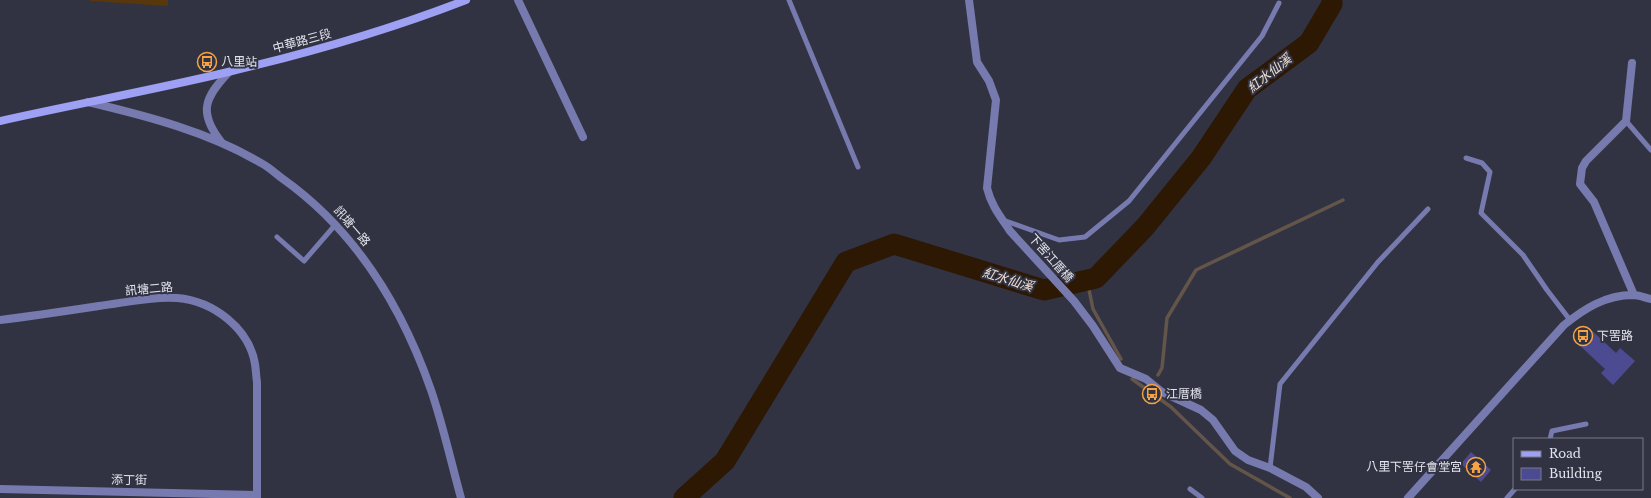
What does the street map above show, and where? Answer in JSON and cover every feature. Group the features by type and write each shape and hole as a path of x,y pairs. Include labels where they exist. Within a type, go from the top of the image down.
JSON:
{"main road":[{"name":"中華路三段","path":"0,121 229,72 363,37 466,0"}],"street":[{"path":"518,0 583,137"},
{"name":"下罟江厝橋","path":"969,0 978,62 989,81 996,100 987,188 990,201 1002,219 1094,326 1120,368 1146,379 1162,392 1201,410 1213,420 1236,451 1248,460 1270,468 1306,487 1318,498"},
{"path":"1632,63 1626,121 1586,161 1582,168 1580,184 1594,202 1634,295"},
{"path":"222,144 212,131 206,117 209,100 215,87 229,72"},
{"name":"訊塘一路","path":"88,102 129,112 171,125 222,144 262,163 306,195 336,224 368,263 395,306 416,352 431,391 460,498"},
{"path":"1411,497 1570,320 1590,305 1612,298 1634,295 1651,299"},
{"name":"訊塘二路","path":"0,320 151,299 177,298 196,301 218,311 234,325 248,343 255,363 257,382 257,497"},
{"name":"添丁街","path":"0,489 257,497"}],"lane":[{"path":"789,0 858,167"},
{"path":"1002,219 1059,240 1085,237 1129,201 1262,36 1279,3"},
{"path":"1626,121 1651,150"},
{"path":"1466,158 1482,163 1490,172 1481,213 1523,255 1546,290 1570,320"},
{"path":"1270,468 1280,384 1378,262 1428,209"},
{"path":"277,237 304,261 336,224"},
{"path":"1550,438 1552,431 1586,424"},
{"path":"1190,488 1202,498"},
{"path":"1507,498 1515,490"}],"shaded area":[{"path":"168,0 168,6 90,1"}],"building":[{"path":"1589,328 1616,353 1620,348 1635,361 1613,385 1601,373 1605,369 1576,342"},
{"name":"八里下罟仔會堂宮","path":"1471,452 1491,470 1481,482 1461,464"}],"waterway":[{"name":"紅水仙溪","path":"684,498 725,461 846,262 894,244 1044,290 1096,278 1145,227 1201,158 1247,89 1309,43 1332,4 1332,0"},
{"path":"1158,375 1162,368 1167,318 1196,270 1343,200"},
{"path":"1087,280 1093,309 1121,359"},
{"path":"1132,379 1171,407 1230,464 1290,498"}],"place":[{"name":"八里站","path":"207,62"},
{"name":"下罟路","path":"1583,336"},
{"name":"江厝橋","path":"1152,394"},
{"name":"八里下罟仔會堂宮","path":"1476,467"}]}
